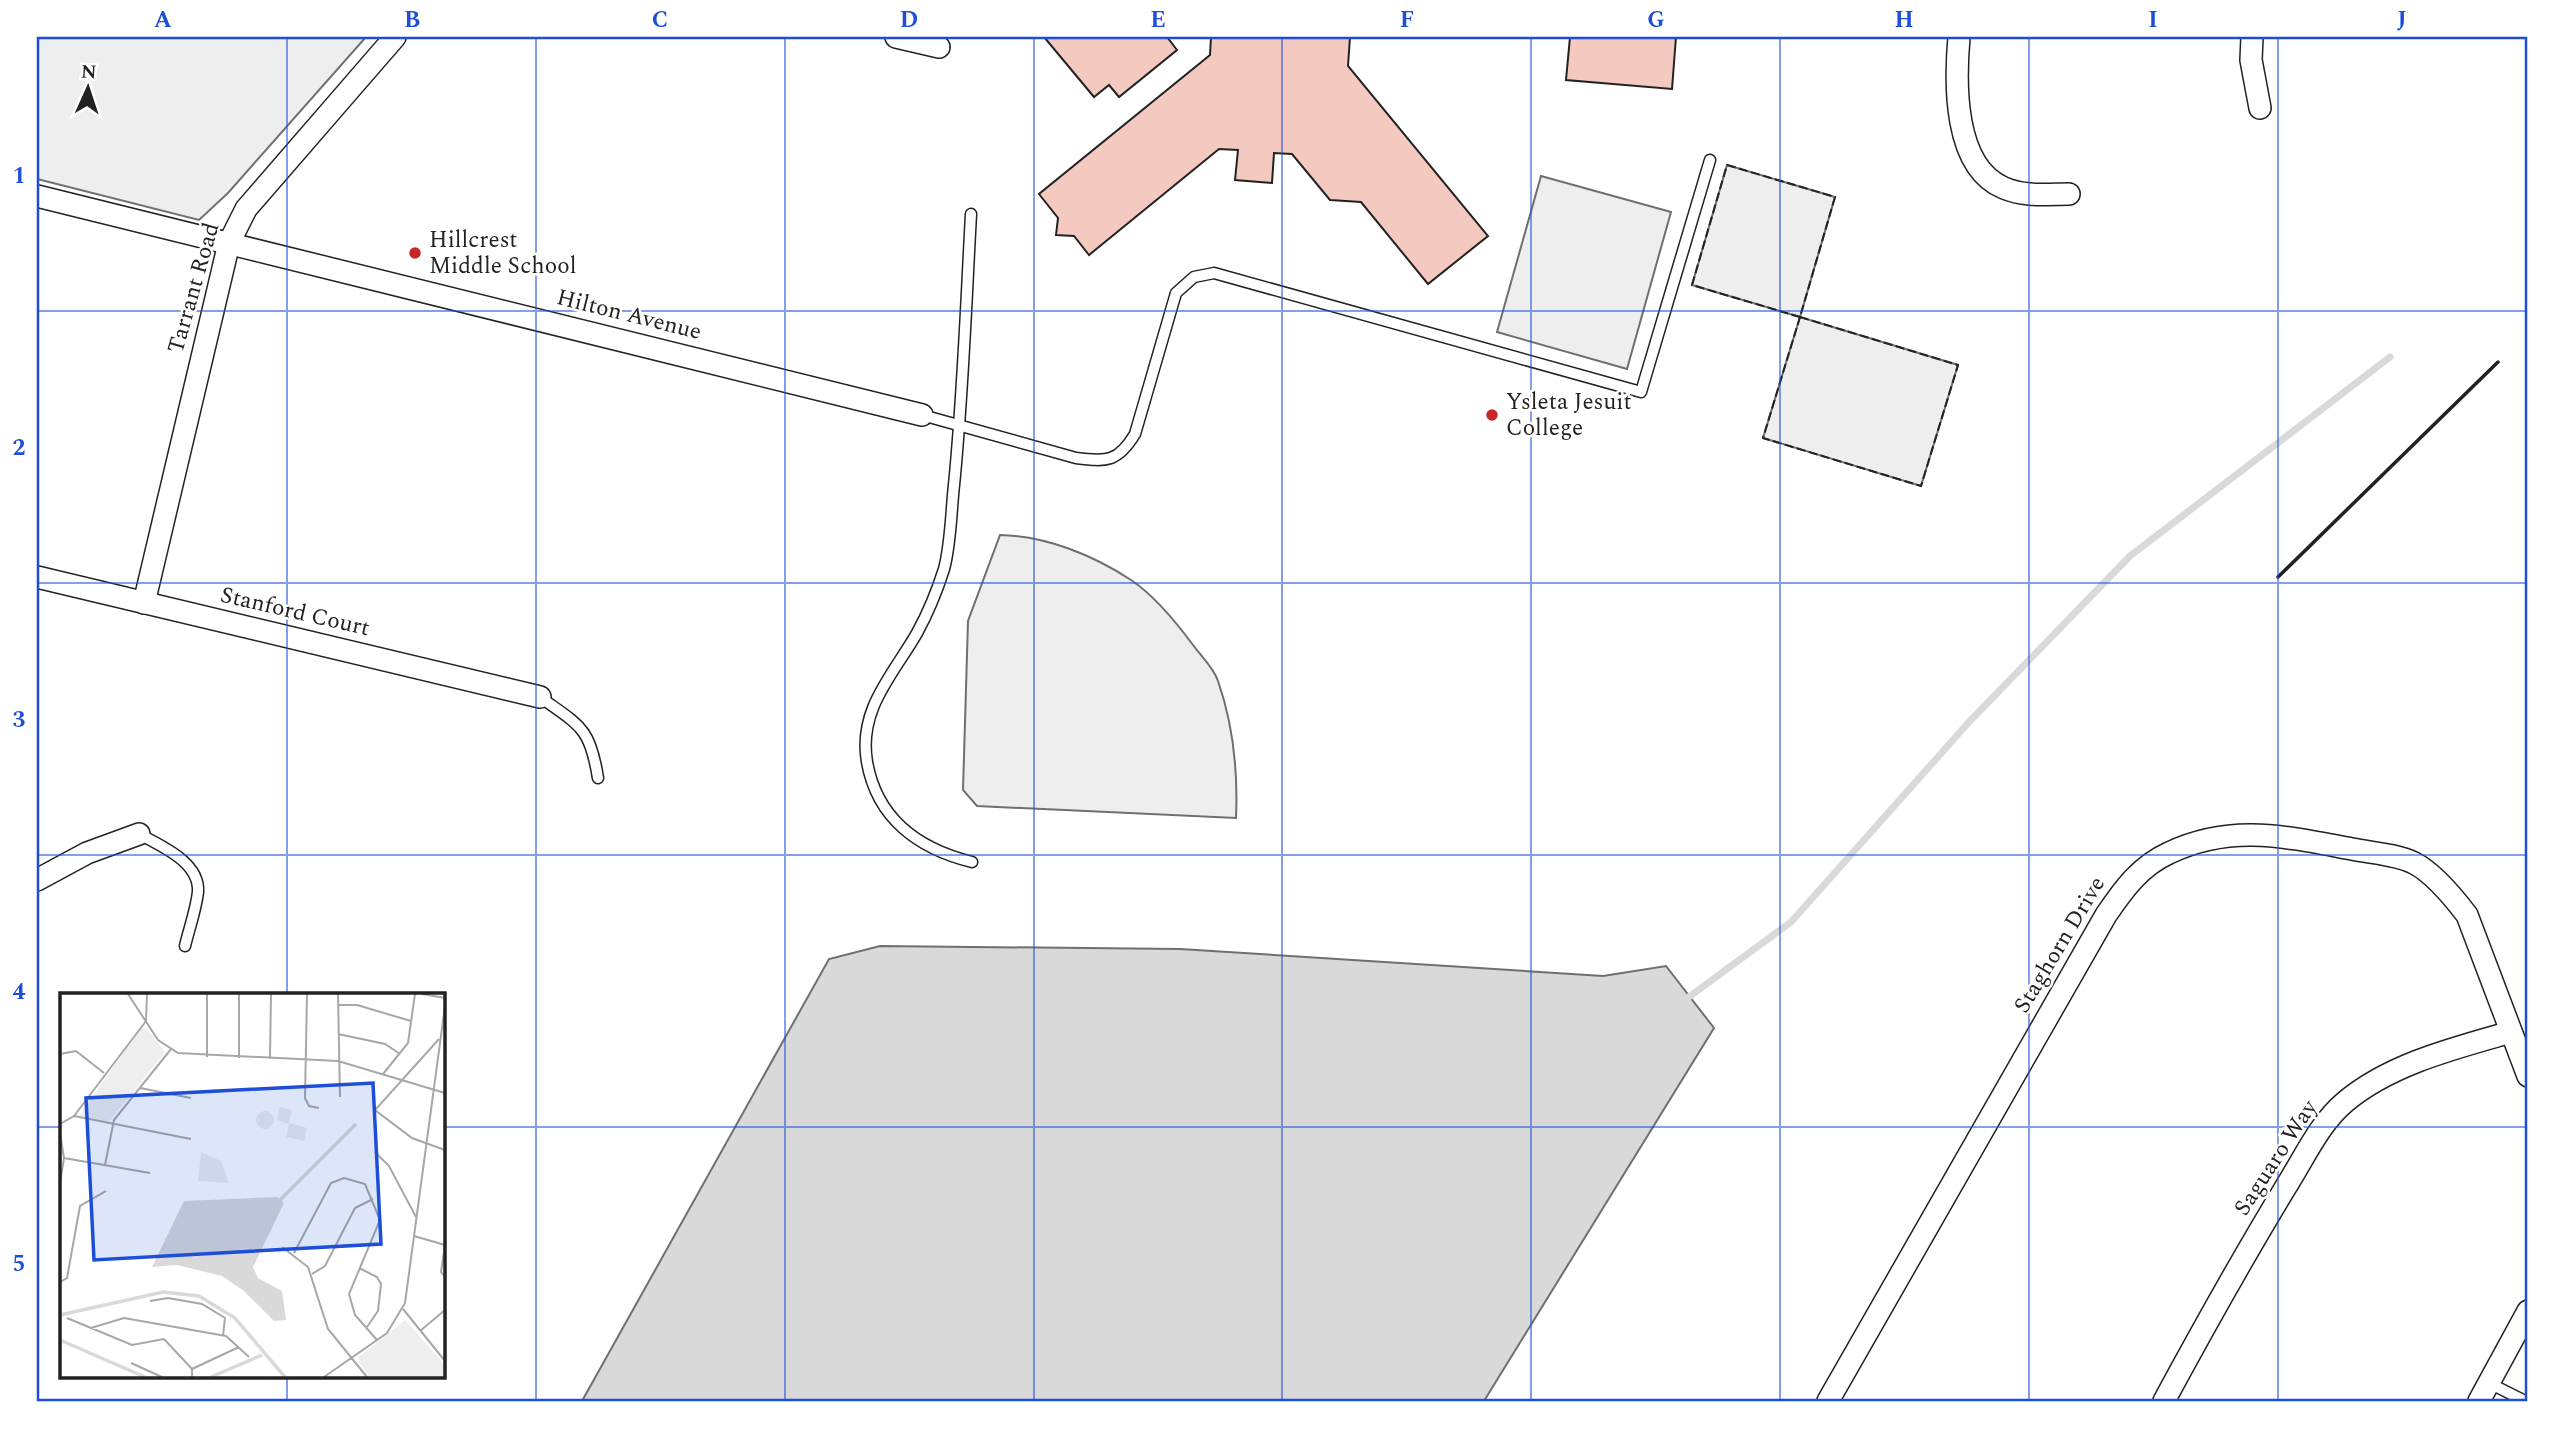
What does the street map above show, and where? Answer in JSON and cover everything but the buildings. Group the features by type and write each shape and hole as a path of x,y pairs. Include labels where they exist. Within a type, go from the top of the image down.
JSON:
{"street":[{"name":"Tarrant Road","path":"144,603 229,243 246,209 395,37"},
{"path":"896,37 939,47"},
{"path":"1959,37 1959,122 1976,161 1986,175 2002,187 2036,195 2069,194"},
{"path":"2252,37 2251,60 2260,108"},
{"name":"Hilton Avenue","path":"37,196 922,415"},
{"name":"Stanford Court","path":"37,577 540,697"},
{"name":"Staghorn Drive","path":"1828,1401 2105,915 2127,885 2144,868 2168,853 2201,841 2259,833 2414,863 2451,894 2466,915 2528,1076"},
{"path":"37,880 87,853 139,834"},
{"name":"Saguaro Way","path":"2164,1401 2259,1230 2321,1130 2344,1103 2372,1083 2406,1067 2511,1031"},
{"path":"2484,1392 2528,1311"}],"lane":[{"path":"922,415 1076,458 1100,461 1116,457 1127,448 1135,434 1176,293 1194,277 1214,273 1641,392 1710,160"},
{"path":"971,215 960,426 946,562 919,630 875,699 868,721 866,740 867,762 874,784 885,808 897,823 925,846 947,856 972,862"},
{"path":"540,697 580,726 593,747 598,778"},
{"path":"139,834 171,851 192,870 198,890 185,946"},
{"path":"2484,1392 2525,1401"}],"shaded area":[{"path":"37,37 366,37 228,193 199,220 37,179"},
{"path":"1727,165 1835,197 1800,317 1692,285"},
{"path":"1541,176 1671,212 1627,369 1497,332"},
{"path":"1800,317 1958,365 1921,486 1763,438"},
{"path":"1000,535 1052,543 1085,555 1140,586 1172,619 1218,681 1233,748 1236,818 977,806 963,790 968,621"},
{"path":"880,946 1180,949 1603,976 1666,966 1714,1028 1484,1401 582,1401 829,959"}],"waterway":[{"path":"1682,1002 1791,922 1969,722 2130,556 2390,357"}],"fence":[{"path":"1727,165 1835,197 1800,317 1692,285 1727,165"},
{"path":"1800,317 1958,365 1921,486 1763,438 1800,317"}],"wall":[{"path":"2278,577 2498,362"}],"place":[{"name":"Hillcrest Middle School","path":"415,253"},
{"name":"Ysleta Jesuit College","path":"1492,415"}]}
